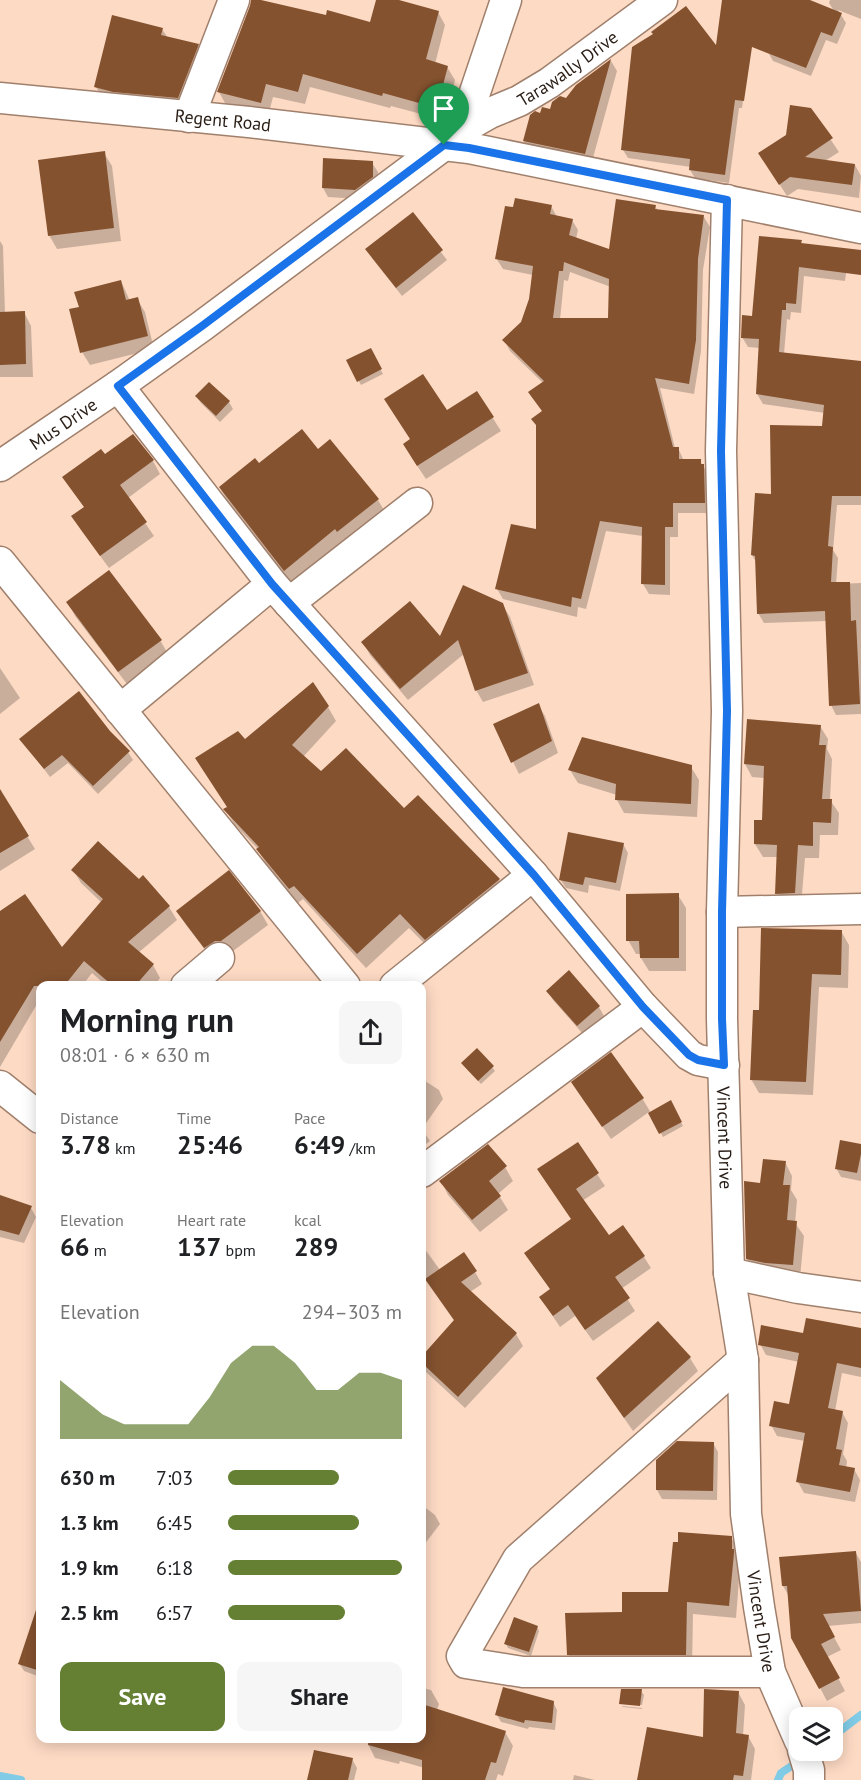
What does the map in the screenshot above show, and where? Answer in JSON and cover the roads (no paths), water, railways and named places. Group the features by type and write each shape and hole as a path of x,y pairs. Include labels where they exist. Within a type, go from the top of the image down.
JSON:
{"street":[{"path":"189,117 234,0"},
{"path":"467,126 471,104 506,0"},
{"name":"Tarawally Drive","path":"444,145 467,126 519,101 549,83 662,0"},
{"name":"Regent Road","path":"0,98 249,122 469,148 861,228"},
{"name":"Mus Drive","path":"0,466 202,326 444,145"},
{"name":"Vincent Drive","path":"727,200 721,451 727,711 722,912 725,1189 729,1273 743,1360 746,1514 770,1672 789,1716"},
{"path":"118,386 281,593 534,875 643,1007 689,1055 698,1060 724,1065"},
{"path":"120,710 281,593 417,503"},
{"path":"0,562 341,981"},
{"path":"401,981 534,875"},
{"path":"722,912 861,909"},
{"path":"192,981 219,958"},
{"path":"426,1169 643,1007"},
{"path":"0,1086 36,1113"},
{"path":"729,1273 798,1288 861,1297"},
{"path":"743,1360 518,1559 462,1656 466,1663 523,1672 770,1672"}],"waterway":[{"path":"843,1729 861,1715"},
{"path":"778,1780 781,1773 799,1761"},
{"path":"0,1776 21,1780"}]}
